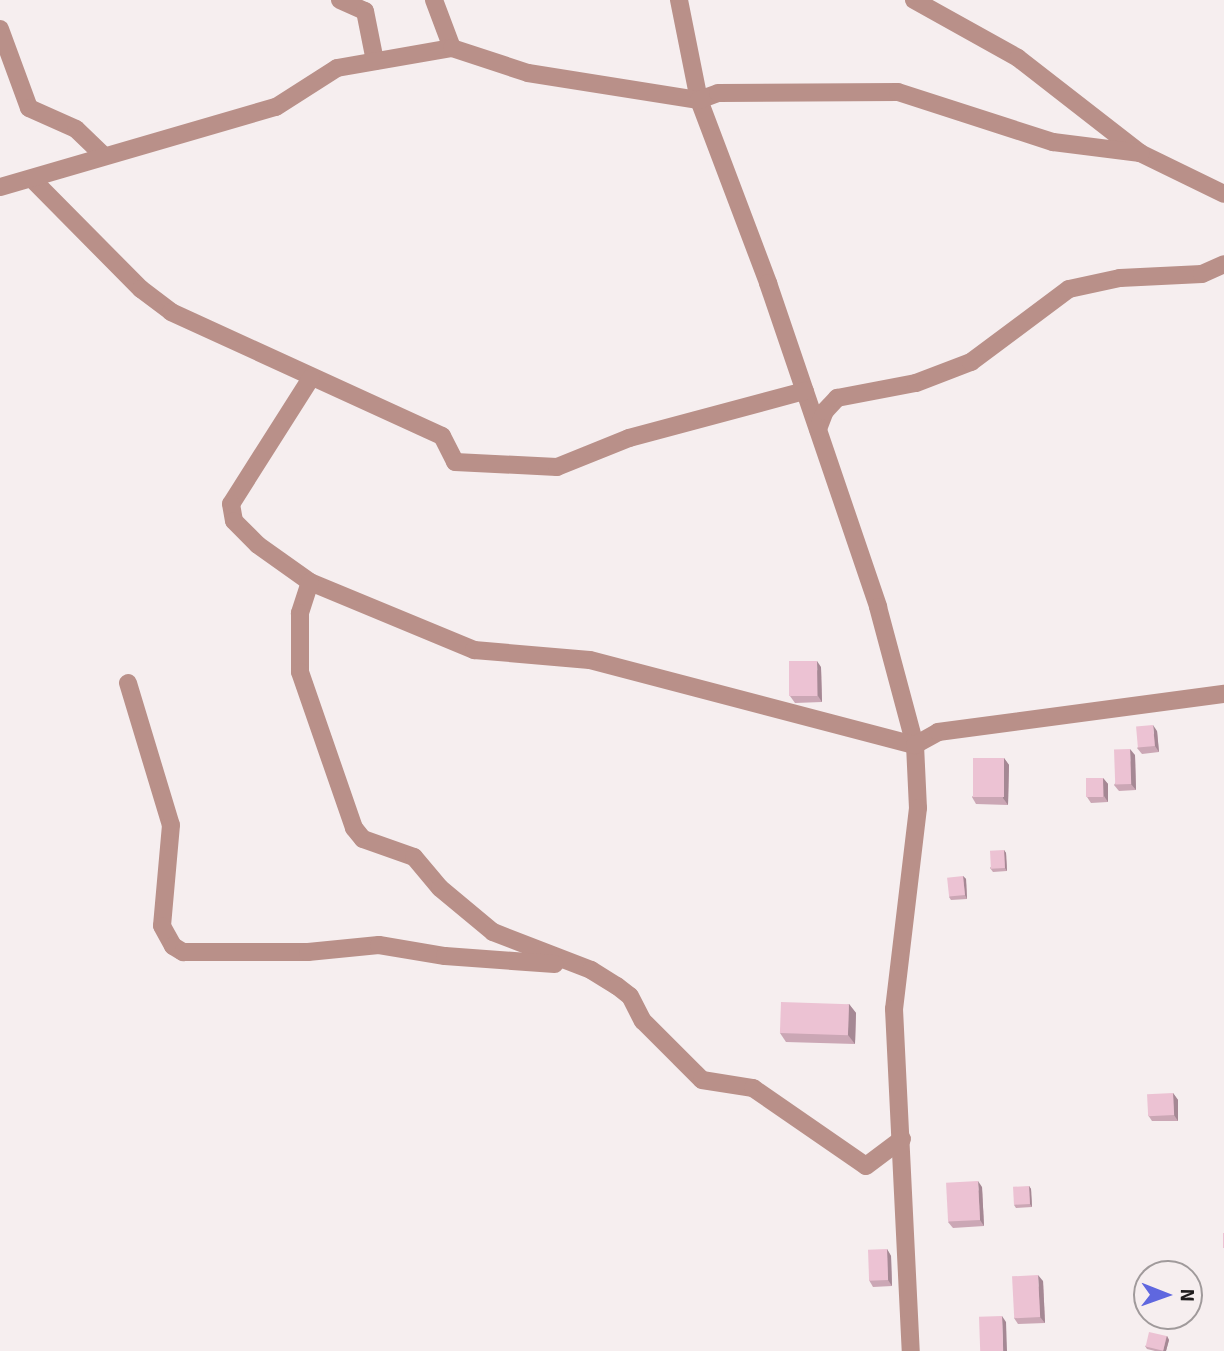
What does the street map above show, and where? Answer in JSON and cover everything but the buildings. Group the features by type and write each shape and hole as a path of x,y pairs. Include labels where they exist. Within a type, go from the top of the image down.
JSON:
{"street":[{"path":"341,0 365,11 375,61"},
{"path":"434,0 452,48"},
{"path":"679,0 699,100 805,391 878,607 915,745 918,808 894,1009 911,1351"},
{"path":"914,0 1018,58 1140,153 1224,194"},
{"path":"0,29 29,108 76,129 104,156"},
{"path":"0,187 276,107 337,68 452,48 528,73 699,100 718,93 886,90 1053,142 1140,153"},
{"path":"32,179 163,306 311,378 442,436 454,462 557,467 629,438 805,391"},
{"path":"818,429 825,411 837,398 916,383 971,362 1069,289 1121,278 1202,274 1224,264"},
{"path":"311,378 231,504 242,531 310,582 474,650 590,660 915,745 938,732 1224,694"},
{"path":"310,582 300,613 300,672 354,828 373,845 414,857 440,888 493,932 580,966 630,996 643,1021 702,1080 753,1088 866,1166 902,1139"},
{"path":"128,683 171,825 162,926 173,946 184,951 308,951 379,946 445,956 580,966"}]}
